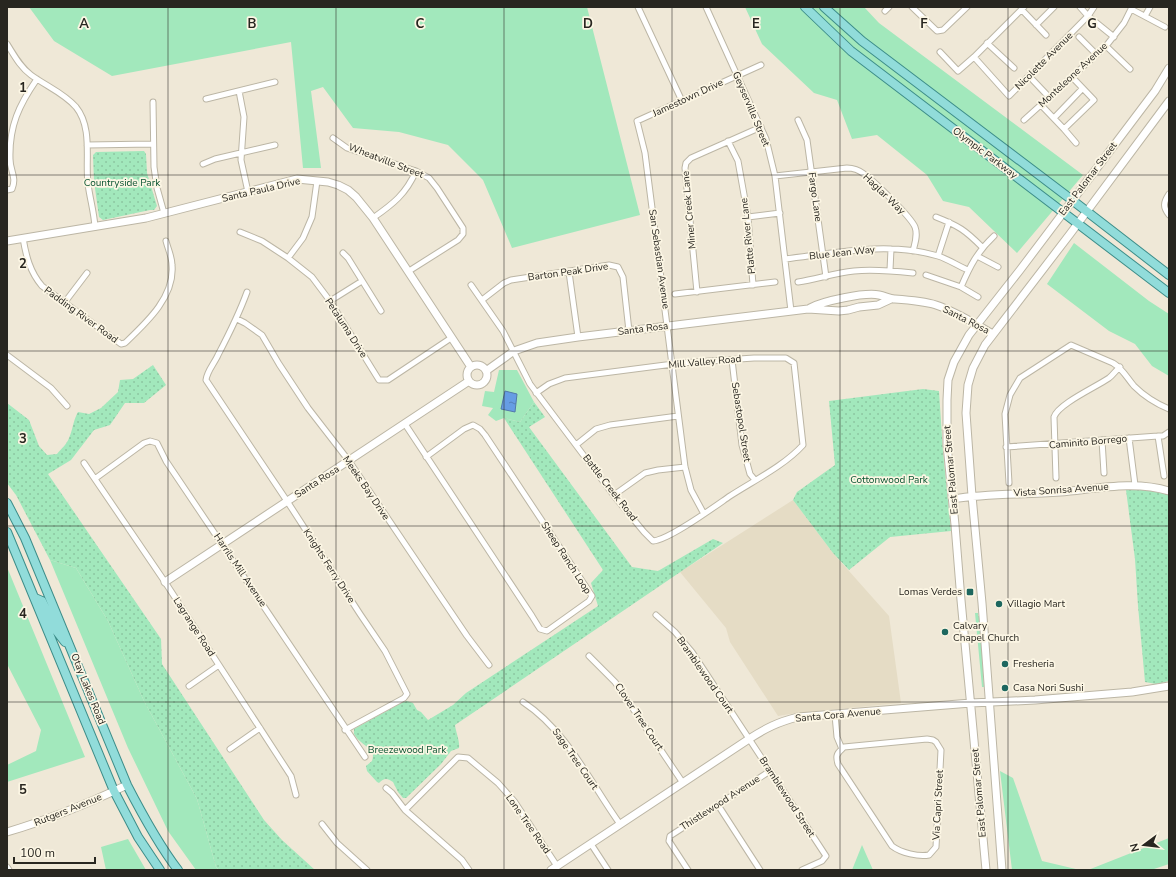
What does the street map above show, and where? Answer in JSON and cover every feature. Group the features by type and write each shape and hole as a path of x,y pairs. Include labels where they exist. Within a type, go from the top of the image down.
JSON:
{"main road":[{"name":"Olympic Parkway","path":"805,7 852,51 1169,293"},
{"name":"Olympic Parkway","path":"824,7 862,41 1169,275"},
{"name":"Otay Lakes Road","path":"7,503 25,538 127,785 160,845 178,870"},
{"name":"Otay Lakes Road","path":"7,532 114,791 138,837 160,870"},
{"path":"35,598 42,601 55,629 72,651"}],"street":[{"path":"638,7 682,101"},
{"name":"Geyserville Street","path":"706,7 766,139 775,176 791,311"},
{"path":"885,11 889,7"},
{"path":"912,7 937,31 943,30 967,7"},
{"path":"1036,25 1054,7"},
{"path":"1080,7 1088,16 1114,37"},
{"name":"Nicolette Avenue","path":"974,57 1009,96 1088,16 1094,7"},
{"path":"1145,16 1150,7"},
{"path":"940,52 958,70 974,57 1023,8 1036,25 1046,34"},
{"path":"1132,8 1165,27"},
{"name":"Monteleone Avenue","path":"1024,120 1106,46 1114,37 1132,8"},
{"path":"1079,37 1096,54"},
{"path":"988,43 1014,68"},
{"path":"7,44 20,64 37,79 65,97 80,113 85,126 88,184 96,227"},
{"path":"1106,46 1130,69"},
{"name":"Jamestown Drive","path":"637,121 761,65"},
{"name":"East Palomar Street","path":"986,870 947,445 948,380 954,362 969,334 1020,270 1155,91 1169,68"},
{"path":"1029,76 1050,97"},
{"path":"1064,129 1094,100 1072,77"},
{"path":"10,189 15,182 10,160 11,139 15,119 20,104 37,79"},
{"path":"206,99 275,82"},
{"path":"1054,118 1082,89"},
{"path":"239,91 244,117 242,170 248,192"},
{"name":"East Palomar Street","path":"1002,870 966,413 968,384 973,368 993,334 1078,224 1169,101"},
{"path":"153,102 155,174 164,213"},
{"path":"1041,105 1076,143"},
{"name":"Fargo Lane","path":"798,120 808,140 826,277"},
{"name":"San Sebastian Avenue","path":"637,121 645,153 685,467 691,490 704,514"},
{"name":"Miner Creek Lane","path":"697,292 684,168 686,163 691,158 760,127"},
{"name":"Wheatville Street","path":"333,138 347,148 416,171 429,178 463,228 462,234 458,240 409,271"},
{"name":"Platte River Lane","path":"728,141 738,161 748,217 753,284"},
{"path":"87,145 153,144"},
{"path":"203,164 215,159 242,154 275,145"},
{"name":"Haglar Way","path":"775,176 855,168 865,174 882,190 913,223 916,230 913,251"},
{"path":"373,218 398,200 406,191 416,171"},
{"name":"Santa Paula Drive","path":"7,241 96,227 164,213 297,179 338,185 348,190 356,197 373,218 471,367"},
{"path":"288,258 303,238 312,217 317,181"},
{"path":"1169,194 1164,202 1164,208 1169,215"},
{"path":"748,217 780,213"},
{"path":"936,217 966,231 982,247"},
{"path":"938,256 949,222"},
{"name":"Petaluma Drive","path":"240,232 262,241 288,258 312,277 330,301 379,380 388,380 451,338"},
{"path":"961,287 968,270 982,247 994,236"},
{"name":"Padding River Road","path":"23,238 28,263 35,277 46,289 121,344 125,343 154,312 168,292 172,264 166,241"},
{"name":"Blue Jean Way","path":"785,259 865,249 891,249 913,251 938,256 968,270"},
{"path":"890,270 891,249"},
{"path":"343,253 348,258 382,311"},
{"path":"977,256 998,267"},
{"name":"Barton Peak Drive","path":"482,300 504,283 511,280 609,265 618,267 623,277 630,331"},
{"path":"798,282 855,271 890,270 913,273"},
{"path":"569,272 578,337"},
{"path":"65,302 87,273"},
{"path":"926,275 961,287 978,297"},
{"path":"330,301 362,281"},
{"path":"675,294 775,282"},
{"name":"Battle Creek Road","path":"471,285 503,331 514,351 523,373 536,393 614,495 653,541 658,540 704,514 796,452 803,445"},
{"path":"237,318 247,292"},
{"name":"Santa Rosa","path":"808,309 822,303 860,296 878,295 891,299 910,300 935,305 952,311 993,334"},
{"name":"Santa Rosa","path":"486,371 514,351 537,344 578,337 808,309 839,311 848,310 878,305 891,299"},
{"name":"Knights Ferry Drive","path":"237,318 206,374 206,380 385,651 407,694 404,698 345,730"},
{"name":"Meeks Bay Drive","path":"237,318 245,322 262,336 308,408 349,461 472,643 489,665"},
{"path":"1009,483 1005,414 1010,395 1020,378 1071,344 1113,362 1120,367 1134,386 1157,404 1169,409"},
{"path":"7,355 51,388 67,406"},
{"name":"Mill Valley Road","path":"536,393 549,384 565,378 671,364 754,358 786,358 794,363 803,445"},
{"name":"Sebastopol Street","path":"732,360 742,445 750,474 755,480"},
{"path":"478,366 486,371 486,379 482,384 476,385 469,381 467,375 471,367 478,366"},
{"path":"1056,478 1054,418 1057,411 1110,377 1120,367"},
{"name":"Santa Rosa","path":"165,582 469,381"},
{"path":"576,445 596,429 610,425 678,416"},
{"name":"Sheep Ranch Loop","path":"405,424 426,457 540,629 547,631 589,601 592,596 480,429 473,425 426,457"},
{"name":"Caminito Borrego","path":"1006,448 1163,436 1169,432"},
{"path":"1158,436 1164,476"},
{"path":"1129,438 1135,485"},
{"path":"1102,440 1104,473"},
{"name":"Harrils Mill Avenue","path":"96,478 144,443 150,441 157,443 166,461 364,757"},
{"name":"Lagrange Road","path":"84,463 96,478 165,582 291,776 296,794"},
{"path":"614,495 645,473 685,467"},
{"name":"Vista Sonrisa Avenue","path":"953,499 972,496 1058,492 1135,485 1151,486 1169,491"},
{"name":"Bramblewood Court","path":"656,615 675,632 692,652 749,739"},
{"name":"Clover Tree Court","path":"589,656 615,682 683,783"},
{"path":"189,686 219,665"},
{"name":"Santa Cora Avenue","path":"554,868 769,726 780,722 798,717 1132,692 1169,686"},
{"name":"Sage Tree Court","path":"523,702 546,719 562,737 620,824"},
{"name":"Via Capri Street","path":"835,715 837,737 842,749"},
{"path":"230,749 260,728"},
{"name":"Bramblewood Street","path":"749,739 826,856 822,861 802,870"},
{"name":"Via Capri Street","path":"927,739 936,742 941,750 936,846 929,855 924,856 897,850 892,846 838,764 836,758 837,753 842,749 844,746 927,739"},
{"name":"Lone Tree Road","path":"405,810 458,757 468,758 496,782 514,801 554,868"},
{"name":"Thistlewood Avenue","path":"688,870 669,841 670,836 770,771"},
{"name":"Rutgers Avenue","path":"7,832 26,826 127,785"},
{"path":"386,788 392,793 405,810 462,860 469,870"},
{"path":"718,805 760,870"},
{"path":"322,824 337,843 367,870"},
{"path":"591,844 608,870"}],"shaded area":[{"path":"793,500 833,553 889,616 901,703 778,716 730,642 726,628 680,572"}],"green space":[{"path":"29,7 587,7 640,215 512,248 483,180 448,145 399,132 353,128 323,87 311,91 321,168 303,168 291,42 112,76 54,41"},
{"path":"745,7 864,7 879,23 1083,175 1017,253 969,207 943,201 927,175 877,135 852,139 837,100 814,93 762,44"},
{"name":"Countryside Park","path":"144,151 146,154 147,173 157,206 154,210 103,220 99,217 94,181 93,155 96,152"},
{"path":"1074,243 1149,301 1169,314 1169,376 1152,366 1135,344 1109,331 1047,284"},
{"path":"153,365 166,385 144,403 125,403 110,425 94,430 71,460 48,474 161,639 162,664 264,820 282,840 315,870 219,870 216,867 197,799 144,701 108,621 76,568 50,560 16,495 7,483 7,403 29,420 39,446 47,455 57,454 68,440 78,412 89,414 101,408 118,392 120,380 133,379"},
{"path":"499,370 517,370 534,402 520,422 504,418 496,421 488,415 493,408 482,406 485,391 494,392"},
{"name":"Cottonwood Park","path":"923,389 939,391 943,452 951,531 890,537 849,570 833,553 793,500 797,492 835,465 829,401"},
{"name":"Breezewood Park","path":"534,402 545,417 529,427 632,567 658,571 713,539 723,543 455,725 459,748 451,751 441,764 406,798 403,798 393,782 386,779 379,783 367,771 366,766 372,761 373,754 356,737 354,734 354,729 407,701 413,703 417,710 421,712 428,720 453,705 466,693 598,606 591,583 603,570 504,418 520,422"},
{"path":"1152,488 1169,494 1169,681 1156,684 1145,682 1135,559 1126,490"},
{"path":"50,560 76,568 108,621 144,701 197,799 216,867 219,870 196,870 168,831 128,748"},
{"path":"7,567 85,757 7,782 7,765 36,751 41,730 7,664"},
{"path":"975,613 978,613 978,616 980,616 984,687 982,687"},
{"path":"1000,771 1013,778 1042,861 1080,870 1012,870"},
{"path":"1169,838 1169,864 1151,870 1088,870"},
{"path":"128,839 146,870 106,870 101,847"},
{"path":"862,845 873,870 852,870"}],"water":[{"path":"505,391 517,394 515,412 501,409"}],"place":[{"name":"Lomas Verdes","path":"970,592"},
{"name":"Villagio Mart","path":"999,604"},
{"name":"Calvary Chapel Church","path":"945,632"},
{"name":"Fresheria","path":"1005,664"},
{"name":"Casa Nori Sushi","path":"1005,688"}]}
